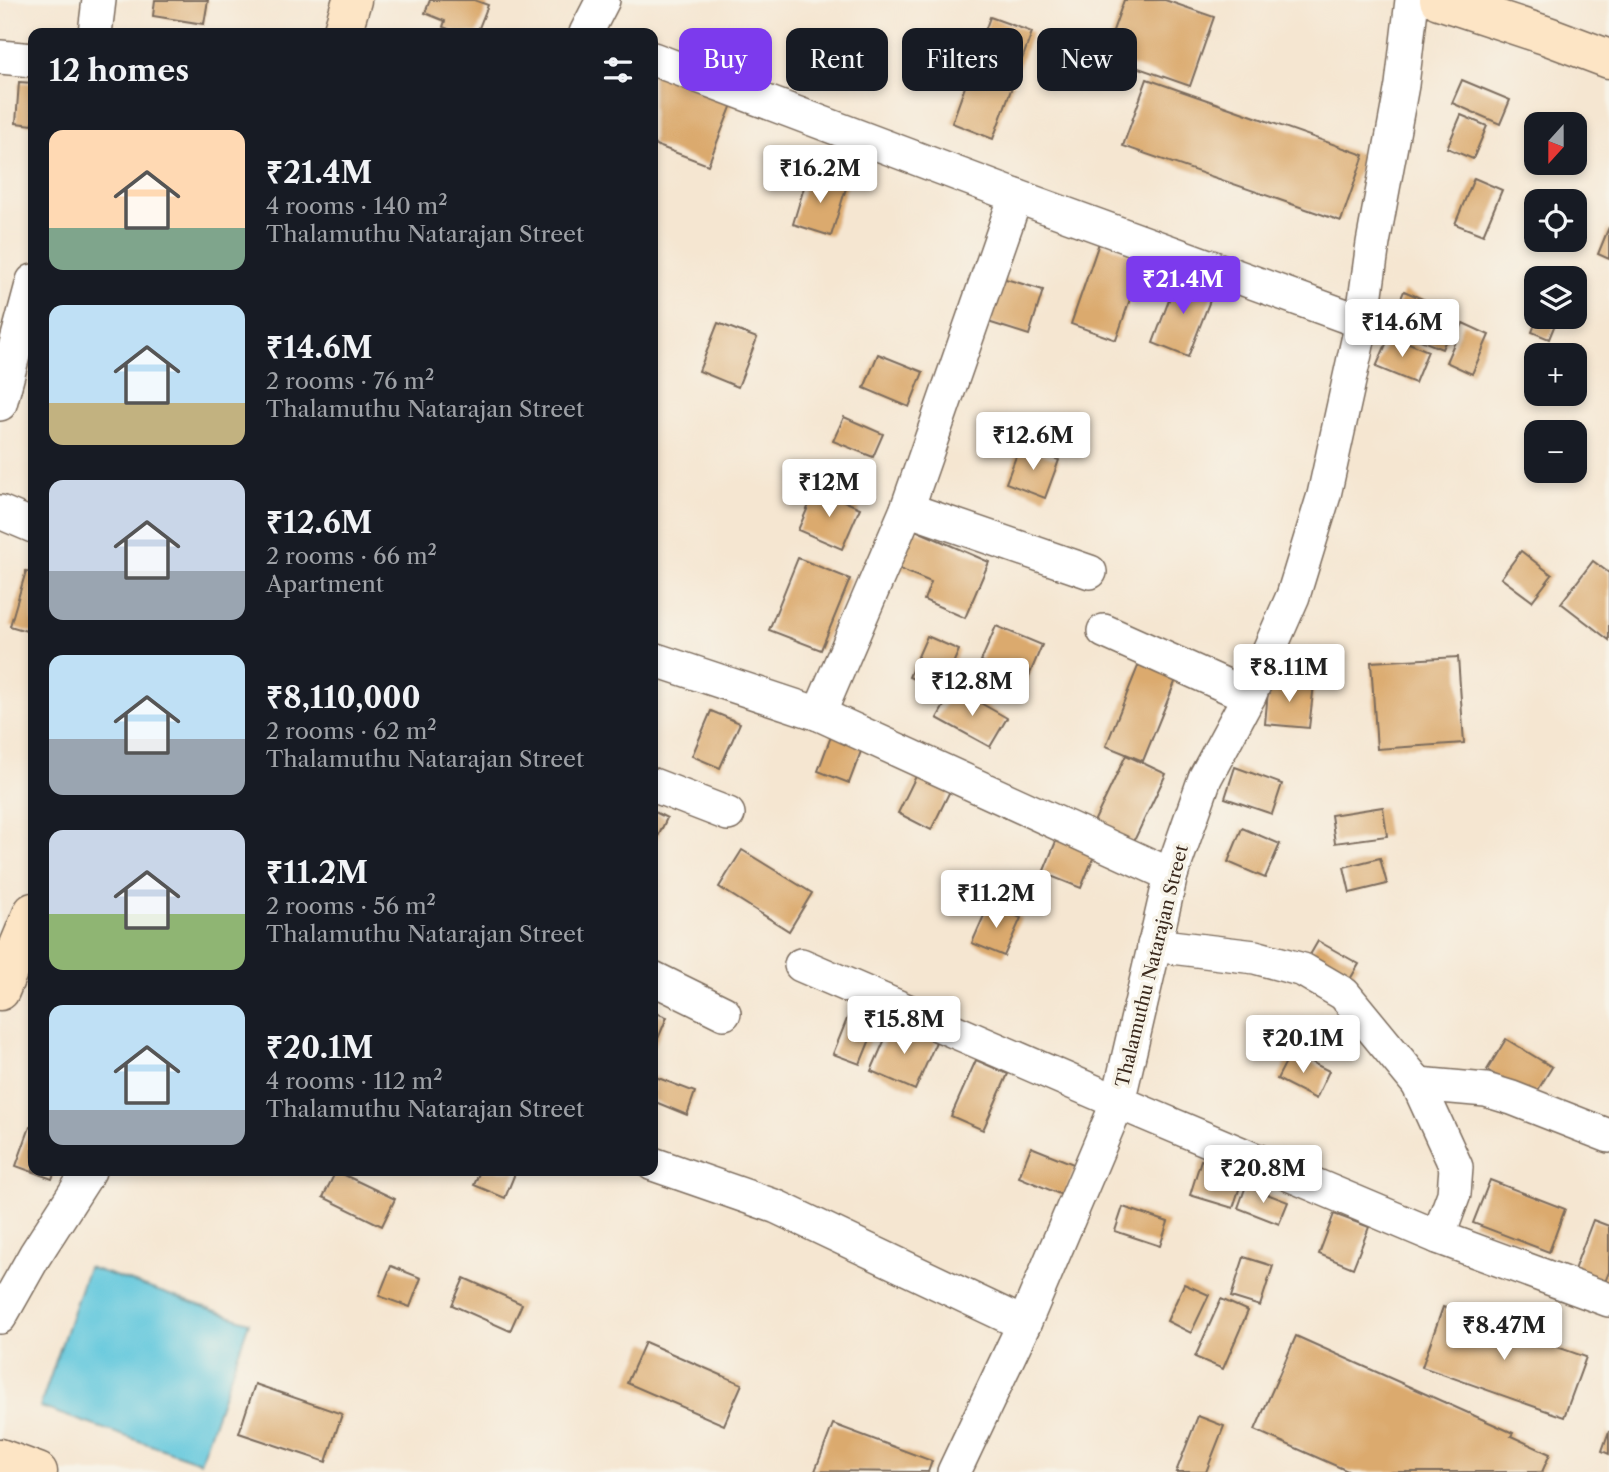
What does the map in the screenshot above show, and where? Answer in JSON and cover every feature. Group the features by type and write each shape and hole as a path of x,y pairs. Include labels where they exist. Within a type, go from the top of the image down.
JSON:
{"street":[{"path":"96,28 99,0"},
{"path":"344,28 352,0"},
{"path":"589,28 603,0"},
{"name":"Thalamuthu Natarajan Street","path":"954,1472 1024,1324 1118,1102 1171,875 1205,778 1249,696 1293,596 1324,495 1362,322 1373,243 1402,85 1412,0"},
{"path":"1439,0 1609,59"},
{"path":"0,57 28,60"},
{"path":"658,61 1016,196 1362,322"},
{"path":"819,713 907,509 1016,196"},
{"path":"0,404 28,300"},
{"path":"907,509 1090,572"},
{"path":"0,512 28,524"},
{"path":"1104,631 1249,696"},
{"path":"658,661 819,713 1171,875"},
{"path":"658,787 728,814"},
{"path":"0,991 28,924"},
{"path":"1154,945 1255,957 1303,970 1344,994 1418,1084 1456,1167 1454,1194 1438,1237"},
{"path":"801,965 1438,1237 1609,1300"},
{"path":"658,980 724,1013"},
{"path":"1418,1084 1486,1090 1609,1136"},
{"path":"658,1166 777,1207 1024,1324"},
{"path":"0,1317 35,1255 86,1176"},
{"path":"0,1458 37,1472"}],"water":[{"path":"88,1267 249,1322 200,1462 40,1407"}],"building":[{"path":"155,0 208,0 204,24 153,16"},
{"path":"430,0 474,0 488,5 479,28 446,28 443,27 445,21 425,13"},
{"path":"1124,0 1165,0 1214,17 1190,86 1137,68 1137,28 1114,28"},
{"path":"990,17 1021,28 986,28"},
{"path":"1023,29 1032,32 1023,57"},
{"path":"658,72 679,80 679,91 706,91 733,102 708,165 658,146"},
{"path":"1147,79 1364,155 1341,221 1123,146"},
{"path":"1462,80 1510,100 1500,124 1452,103"},
{"path":"19,82 28,83 28,124 16,123"},
{"path":"963,91 1010,91 993,139 952,123"},
{"path":"1461,115 1487,126 1473,159 1447,148"},
{"path":"808,174 847,185 831,236 793,224"},
{"path":"1474,178 1502,190 1483,235 1455,224"},
{"path":"1609,227 1609,259 1598,254"},
{"path":"1099,243 1144,258 1116,340 1071,324"},
{"path":"1178,276 1214,290 1188,357 1153,343"},
{"path":"999,277 1043,290 1029,335 985,321"},
{"path":"1404,291 1457,314 1442,349 1389,327"},
{"path":"718,323 757,338 738,387 699,371"},
{"path":"1463,323 1489,335 1472,374 1446,362"},
{"path":"1533,329 1553,329 1549,339 1532,332"},
{"path":"1390,335 1428,351 1415,383 1376,367"},
{"path":"878,354 923,372 909,407 864,388"},
{"path":"844,417 883,434 873,457 833,441"},
{"path":"1020,446 1059,460 1045,498 1006,483"},
{"path":"816,489 860,508 842,549 798,530"},
{"path":"913,529 989,562 965,618 924,600 931,582 897,568"},
{"path":"1521,551 1552,575 1532,601 1501,578"},
{"path":"798,558 850,579 821,650 769,630"},
{"path":"1593,561 1609,573 1609,640 1561,603"},
{"path":"26,571 28,572 28,631 10,626"},
{"path":"996,626 1042,645 1027,681 981,661"},
{"path":"927,636 959,650 941,691 909,677"},
{"path":"1143,654 1180,670 1143,761 1106,746"},
{"path":"1458,657 1464,743 1377,749 1371,662"},
{"path":"1269,680 1314,684 1309,728 1265,724"},
{"path":"954,688 1007,718 990,747 937,718"},
{"path":"711,711 740,723 720,768 692,756"},
{"path":"835,726 866,738 849,783 818,771"},
{"path":"1126,755 1166,774 1133,843 1093,824"},
{"path":"1235,767 1282,784 1272,814 1225,798"},
{"path":"918,772 951,789 931,830 898,813"},
{"path":"1383,807 1387,836 1335,843 1331,815"},
{"path":"658,814 667,818 658,837"},
{"path":"1242,828 1280,844 1265,878 1228,862"},
{"path":"1059,834 1097,849 1081,888 1043,873"},
{"path":"742,850 812,893 789,931 719,887"},
{"path":"1380,858 1387,884 1350,893 1344,867"},
{"path":"989,904 1021,918 1004,956 972,943"},
{"path":"1318,941 1359,964 1346,986 1306,962"},
{"path":"853,1004 880,1015 860,1064 833,1054"},
{"path":"658,1014 667,1017 658,1039"},
{"path":"892,1023 936,1042 915,1090 871,1071"},
{"path":"1506,1039 1552,1067 1533,1098 1487,1070"},
{"path":"1291,1052 1329,1071 1316,1099 1277,1079"},
{"path":"976,1060 1008,1074 983,1130 951,1116"},
{"path":"658,1078 695,1092 687,1115 658,1103"},
{"path":"28,1133 28,1170 16,1166"},
{"path":"1031,1147 1076,1165 1064,1196 1019,1177"},
{"path":"1201,1160 1244,1174 1233,1208 1190,1195"},
{"path":"334,1176 347,1176 395,1199 382,1226 323,1197"},
{"path":"478,1176 514,1176 505,1198 474,1185"},
{"path":"1490,1180 1565,1209 1549,1252 1473,1223"},
{"path":"1246,1186 1288,1202 1279,1224 1238,1208"},
{"path":"1123,1207 1168,1222 1160,1246 1115,1231"},
{"path":"1334,1214 1369,1227 1353,1268 1319,1254"},
{"path":"1593,1220 1609,1226 1609,1272 1605,1282 1574,1270"},
{"path":"1244,1257 1273,1266 1260,1306 1231,1297"},
{"path":"391,1266 421,1278 410,1307 379,1296"},
{"path":"464,1278 522,1304 510,1331 452,1305"},
{"path":"1184,1284 1209,1295 1191,1333 1167,1321"},
{"path":"1221,1299 1248,1311 1223,1369 1195,1357"},
{"path":"1443,1307 1586,1357 1564,1417 1422,1367"},
{"path":"1296,1336 1513,1433 1511,1436 1550,1454 1542,1472 1350,1472 1255,1430"},
{"path":"645,1342 742,1384 724,1425 627,1383"},
{"path":"255,1384 342,1414 326,1462 239,1433"},
{"path":"1198,1416 1224,1426 1206,1472 1176,1472"},
{"path":"833,1424 932,1461 928,1472 815,1471"},
{"path":"1609,1431 1609,1454 1602,1451"}]}
